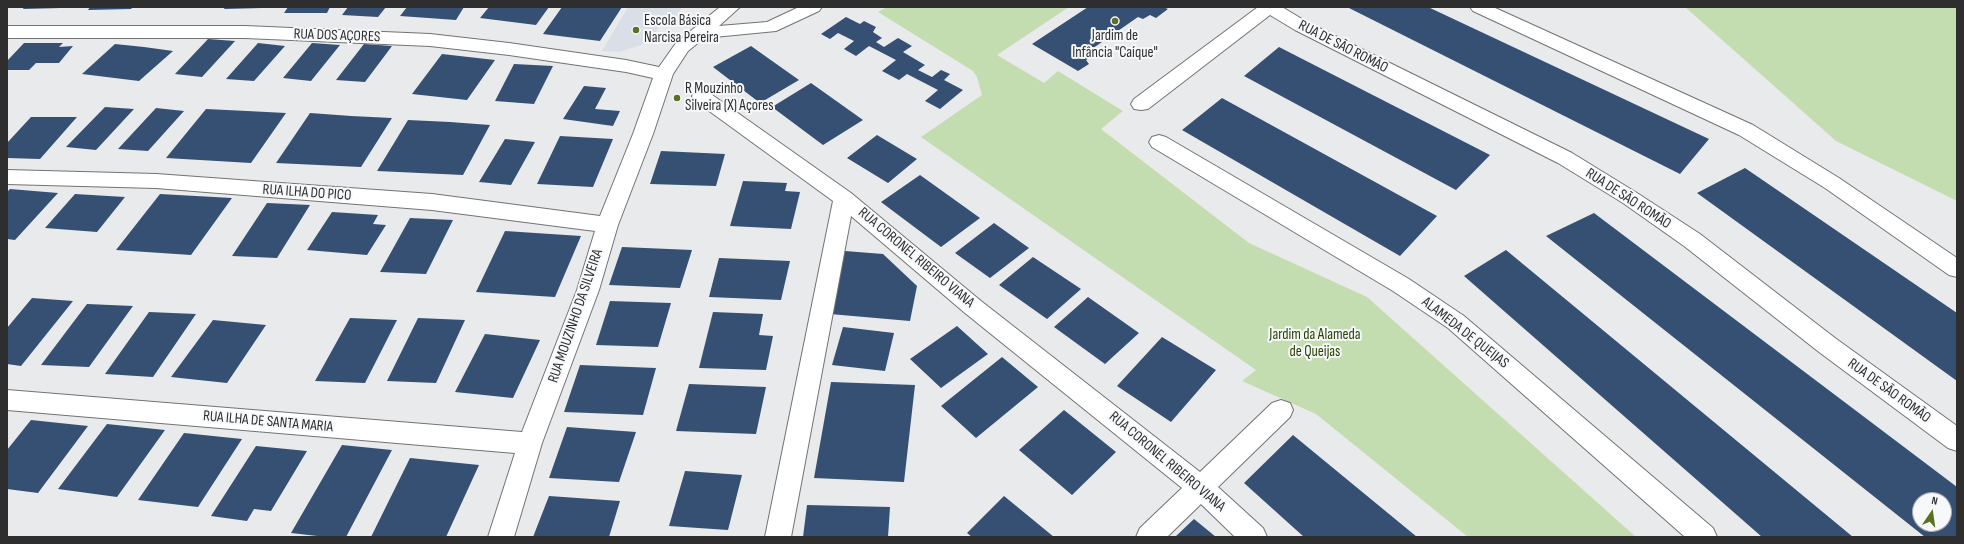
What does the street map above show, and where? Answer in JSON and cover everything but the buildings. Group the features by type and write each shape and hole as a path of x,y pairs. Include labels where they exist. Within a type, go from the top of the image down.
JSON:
{"street":[{"path":"664,74 682,47 731,7"},
{"path":"698,34 770,27 813,7"},
{"path":"1140,104 1269,7"},
{"name":"RUA DE SÃO ROMÃO","path":"1269,7 1301,26 1565,158 1630,198 1692,240 1826,345 1957,440"},
{"path":"1479,7 1746,130 1799,162 1957,269"},
{"name":"RUA DOS AÇORES","path":"7,32 245,32 430,40 509,48 626,66 664,74"},
{"name":"RUA MOUZINHO DA SILVEIRA","path":"501,537 530,443 588,290 607,224 648,122 664,74"},
{"path":"701,96 844,198"},
{"name":"ALAMEDA DE QUEIJAS","path":"1159,142 1401,285 1456,322 1704,537"},
{"name":"RUA ILHA DO PICO","path":"7,177 156,181 432,202 607,224"},
{"name":"RUA CORONEL RIBEIRO VIANA","path":"778,537 844,198 973,307 1201,488 1254,537"},
{"name":"RUA ILHA DE SANTA MARIA","path":"7,400 530,443"},
{"path":"1149,537 1281,410"}],"shaded area":[{"name":"Escola Básica Narcisa Pereira","path":"628,7 682,7 676,18 665,17 650,42 619,52 602,51"}],"green space":[{"name":"Jardim da Alameda de Queijas","path":"887,7 1069,7 997,55 1044,83 1058,71 1123,111 1101,129 1249,243 1367,297 1636,537 1468,537 1316,414 1242,381 1256,370 921,137 982,95 977,77 973,71 878,12"},
{"path":"1685,7 1957,7 1957,201 1836,141"}],"place":[{"name":"Jardim de Infância \"Caíque\"","path":"1115,21"},
{"name":"Escola Básica Narcisa Pereira","path":"636,30"},
{"name":"R Mouzinho Silveira (X) Açores","path":"677,98"}]}
